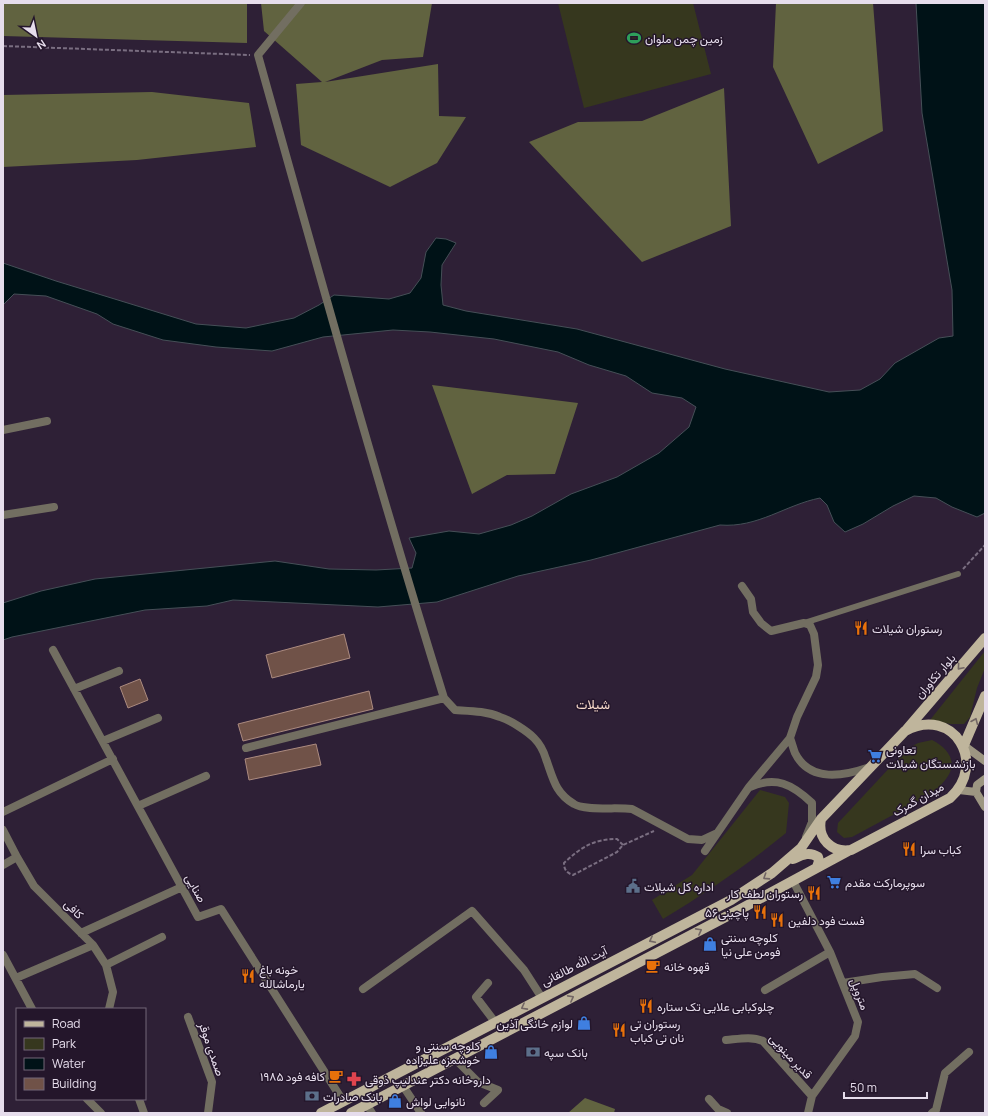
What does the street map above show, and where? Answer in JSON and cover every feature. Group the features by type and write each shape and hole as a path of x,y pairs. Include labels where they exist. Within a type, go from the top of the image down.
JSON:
{"main road":[{"name":"بلوار تکاوران","path":"905,731 985,638"},
{"path":"965,746 985,696"},
{"path":"851,850 834,849 825,842 820,831 821,819 905,731 914,726 924,724 944,726 952,731 965,746 985,761"},
{"name":"میدان گمرک","path":"851,850 950,798 959,790 967,775 969,765 965,746"},
{"path":"985,779 977,784 976,792 985,806"},
{"path":"959,790 976,792"},
{"name":"آیت الله طالقانی","path":"321,1113 731,900 788,861 801,848 821,819"},
{"path":"343,1101 350,1113 369,1109 403,1086 455,1058 851,850"},
{"path":"788,861 807,853 812,853 818,858 819,861 817,867"}],"street":[{"path":"301,3 258,55 338,341 444,698 455,710 480,712 500,716 534,738 546,759 552,780 564,796 576,805 595,808 621,807 632,809 688,839 702,840 717,834"},
{"path":"3,430 47,421"},
{"path":"3,515 54,507"},
{"path":"705,851 749,787 790,738 797,717 816,677 818,665 814,634 810,625 804,623 771,631 761,623 753,612 751,599 742,586"},
{"name":"صنایی","path":"53,650 198,917 221,909 343,1101"},
{"path":"74,689 119,671"},
{"path":"246,748 444,698"},
{"path":"103,741 158,718"},
{"path":"790,738 795,753 800,760 810,769 819,774 834,776 871,767"},
{"path":"3,812 113,760"},
{"path":"138,806 206,776"},
{"path":"749,787 759,783 780,782 800,792 812,803 812,822 801,848"},
{"name":"کافی","path":"3,830 34,886 93,945 106,965 113,992 109,1008"},
{"path":"3,865 17,857"},
{"name":"متروپل","path":"793,881 830,952 858,1022 855,1036 812,1096 808,1113"},
{"path":"81,933 182,887"},
{"path":"363,989 472,911 524,970 542,998"},
{"path":"106,965 162,937"},
{"path":"16,978 93,945"},
{"path":"765,990 830,952"},
{"path":"3,955 31,1008"},
{"path":"843,983 915,974 937,988"},
{"path":"488,983 476,997 495,1022"},
{"name":"صمدی موقر","path":"188,1018 212,1082 208,1113"},
{"name":"قدیر مینویی","path":"726,1040 758,1038 763,1041 812,1096"},
{"path":"932,1113 936,1110 945,1073 969,1052"},
{"path":"455,1058 478,1082 498,1090 484,1103"},
{"path":"403,1086 421,1113"},
{"path":"709,1099 718,1109 727,1113"},
{"path":"89,1100 101,1113"},
{"path":"139,1100 144,1113"}],"lane":[{"path":"804,623 958,574"}],"path":[{"path":"3,46 258,55"},
{"path":"958,574 985,544"},
{"path":"623,845 617,839 607,839 592,843 578,850 564,863 564,868 568,873 573,875 617,852 623,845 664,826"}],"green space":[{"path":"3,3 247,3 247,43 3,36"},
{"path":"261,3 432,3 423,57 382,60 325,82 438,64 439,116 466,117 437,163 390,187 301,145 296,84 322,82 264,31"},
{"name":"زمین چمن ملوان","path":"558,3 693,3 711,74 584,108"},
{"path":"776,3 873,3 883,131 818,164 773,67"},
{"path":"724,88 731,226 642,262 529,142 578,122 642,121"},
{"path":"152,92 249,103 256,147 137,160 3,167 3,95"},
{"path":"432,385 578,403 555,474 507,475 472,494"},
{"path":"985,651 985,668 977,688 970,717 964,724 950,724 930,720"},
{"path":"932,740 946,750 951,759 951,770 940,786 930,795 852,837 844,838 837,832 838,823 907,749 918,743"},
{"path":"760,790 785,797 789,803 786,833 726,878 663,919 652,900 692,875"},
{"path":"585,1098 615,1109 614,1113 568,1113"}],"water":[{"path":"916,3 985,3 985,513 977,517 952,507 936,498 914,496 893,506 863,524 845,532 834,522 827,505 820,498 807,501 759,520 734,525 720,525 591,560 518,576 437,602 378,607 233,600 207,606 145,610 3,640 3,603 41,591 95,579 275,561 329,569 376,570 412,568 416,553 409,538 449,531 479,534 511,525 532,516 571,494 617,477 659,453 689,427 696,407 682,398 652,393 626,376 589,365 558,352 494,339 430,332 393,330 323,337 272,351 216,347 163,340 113,324 97,314 46,296 14,294 3,305 3,263 196,324 246,328 294,318 334,295 389,299 410,293 421,278 426,252 436,238 446,239 456,243 442,265 441,285 443,305 466,311 577,329 725,369 829,392 860,390 880,379 895,363 939,338 953,336 952,290 922,113"}],"building":[{"path":"344,634 350,658 272,678 266,655"},
{"path":"140,679 148,700 128,708 120,687"},
{"path":"369,691 373,709 243,741 238,724"},
{"path":"316,744 321,765 249,780 245,759"}],"place":[{"name":"زمین چمن ملوان","path":"634,38"},
{"name":"رستوران شیلات","path":"861,628"},
{"name":"تعاونی بازنشستگان شیلات","path":"875,756"},
{"name":"کباب سرا","path":"909,849"},
{"name":"سوپرمارکت مقدم","path":"834,882"},
{"name":"اداره کل شیلات","path":"633,886"},
{"name":"رستوران لطف کار","path":"814,893"},
{"name":"پاچینی۵۶","path":"760,912"},
{"name":"فست فود دلفین","path":"777,920"},
{"name":"کلوچه سنتی فومن علی نیا","path":"710,944"},
{"name":"قهوه خانه","path":"653,966"},
{"name":"خونه باغ یارماشالله","path":"248,976"},
{"name":"چلوکبابی علایی تک ستاره","path":"646,1006"},
{"name":"لوازم خانگی آذین","path":"584,1023"},
{"name":"رستوران تی نان تی کباب","path":"619,1030"},
{"name":"کلوچه سنتی و خوشمزه علیزاده","path":"491,1052"},
{"name":"بانک سپه","path":"533,1052"},
{"name":"کافه فود ۱۹۸۵","path":"336,1076"},
{"name":"داروخانه دکتر عندلیپ ذوقی","path":"354,1079"},
{"name":"بانک صادرات","path":"312,1096"},
{"name":"نانوایی لواش","path":"395,1101"}],"district":[{"name":"شیلات","path":"593,704"}]}
